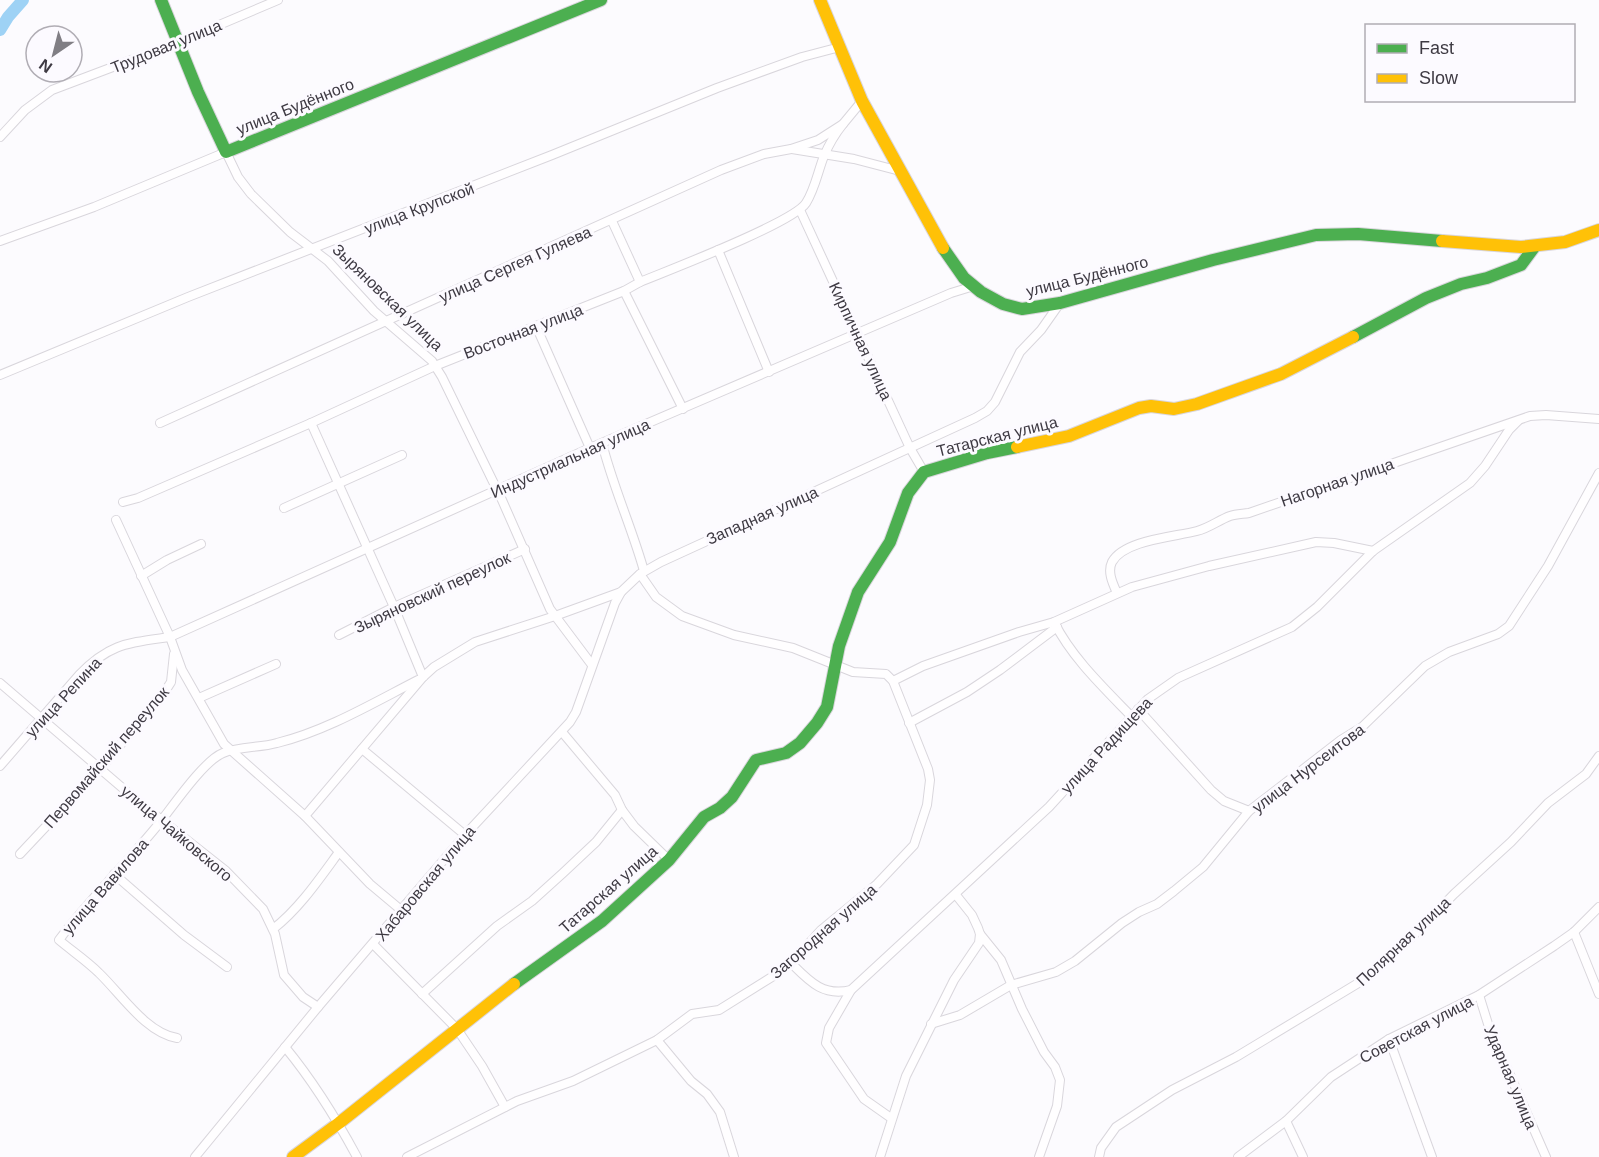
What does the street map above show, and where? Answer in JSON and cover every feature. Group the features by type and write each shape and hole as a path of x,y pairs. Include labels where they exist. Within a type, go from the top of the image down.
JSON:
{"street":[{"name":"Зыряновская улица","path":"161,0 198,92 238,177 251,194 290,232 328,261 358,295 415,345 435,366 525,549 544,596 555,616 592,665"},
{"name":"Трудовая улица","path":"0,137 25,110 52,90 179,42 278,0"},
{"name":"улица Будённого","path":"0,241 94,207 601,0"},
{"name":"улица Будённого","path":"820,0 862,101 947,254 964,278 1003,304 1022,309 1060,303 1213,260 1316,235 1358,234 1488,245 1535,246"},
{"name":"улица Крупской","path":"0,375 188,297 717,88 802,57 840,47"},
{"name":"улица Сергея Гуляева","path":"160,423 721,170 764,154 791,149 818,140 843,124 862,101"},
{"path":"800,210 806,204 832,138 843,124"},
{"path":"791,149 854,159 900,171"},
{"name":"Восточная улица","path":"123,502 138,498 311,423 435,366 624,291 761,230 800,210"},
{"name":"Кирпичная улица","path":"800,210 910,448 924,472"},
{"path":"612,220 640,282"},
{"path":"1535,246 1565,242 1599,230"},
{"name":"Татарская улица","path":"293,1157 507,989 602,921 669,860 704,817 720,808 732,797 756,760 786,753 800,743 817,723 827,706 839,646 858,592 890,542 908,493 924,472 987,453 1069,435 1139,408 1151,406 1174,409 1197,405 1281,374 1426,298 1521,265 1535,246"},
{"path":"718,249 769,372"},
{"name":"Индустриальная улица","path":"170,637 590,448 951,293 974,286"},
{"path":"624,291 683,409"},
{"name":"Западная улица","path":"305,816 423,677 452,654 475,642 621,592 642,572 689,548 975,418 987,411 995,402 1020,352 1041,330 1060,303"},
{"path":"536,326 590,448"},
{"name":"Нагорная улица","path":"1117,593 1110,567 1118,554 1161,537 1198,531 1230,516 1249,513 1530,416 1599,419"},
{"name":"улица Радищева","path":"891,1118 864,1099 826,1044 828,1028 851,990 1049,807 1158,690 1178,678 1292,627 1317,607 1372,551 1470,483 1518,421"},
{"path":"311,423 423,677"},
{"path":"602,443 619,499 640,555 642,572 656,597 682,616 734,635 793,648 853,672 886,674 893,681 923,666 1019,632 1055,624"},
{"path":"285,508 402,455"},
{"name":"улица Нурсеитова","path":"931,1024 960,1016 1011,985 1056,972 1075,961 1122,922 1157,904 1203,867 1249,811 1341,740 1362,727 1425,666 1449,652 1498,634 1509,626 1548,566 1599,473"},
{"path":"116,520 170,637 174,651 227,752 305,816 370,884 401,910"},
{"path":"909,723 967,692 1000,670 1055,624 1117,593 1180,573 1316,542 1334,543 1372,551"},
{"path":"141,576 167,560 201,544"},
{"name":"Зыряновский переулок","path":"339,635 394,607 525,549"},
{"name":"Хабаровская улица","path":"195,1157 318,1007 465,835 510,784 562,732 576,712 621,592"},
{"path":"1055,624 1074,653 1211,790 1224,801 1249,811"},
{"name":"улица Репина","path":"0,766 92,662 110,650 133,643 170,637"},
{"name":"Первомайский переулок","path":"20,854 100,768 168,687 172,675 174,651"},
{"path":"199,698 276,664"},
{"name":"Западная улица","path":"227,752 278,743 328,725 423,677"},
{"name":"Загородная улица","path":"407,1157 505,1107 573,1081 657,1040 692,1014 719,1010 736,1001 791,963 821,930 877,884 914,845 927,805 930,780 928,769 893,681"},
{"name":"улица Чайковского","path":"0,683 226,871 263,909 273,929 284,975 303,997 318,1007"},
{"path":"562,732 615,795 622,810 634,826 669,860"},
{"path":"362,749 465,835"},
{"name":"улица Вавилова","path":"177,1038 166,1036 146,1022 97,971 59,940 168,809 213,759 227,752"},
{"name":"Полярная улица","path":"1099,1157 1101,1148 1116,1127 1172,1090 1236,1057 1360,982 1407,942 1454,894 1512,842 1548,803 1586,774 1599,756"},
{"path":"422,994 497,926 532,901 563,873 596,842 622,810"},
{"path":"273,929 292,910 339,852"},
{"path":"114,874 184,934 227,967"},
{"path":"956,894 972,915 980,934 1001,960 1011,985 1060,1080 1057,1106 1039,1157"},
{"name":"Советская улица","path":"1238,1157 1286,1121 1331,1077 1389,1039 1479,995 1574,932 1599,907"},
{"path":"1574,932 1599,994"},
{"path":"880,1157 906,1077 954,980 979,943 980,934"},
{"path":"373,944 458,1029 483,1066 505,1107"},
{"path":"791,963 811,983 830,992 839,993 851,990"},
{"name":"Ударная улица","path":"1479,995 1489,1027 1546,1157"},
{"path":"1389,1039 1432,1157"},
{"path":"657,1040 691,1081 707,1094 720,1112 734,1157"},
{"path":"285,1047 301,1066 339,1123 357,1157"},
{"path":"1286,1121 1303,1157"}],"waterway":[{"path":"0,30 23,0"}],"traffic: fast":[{"path":"161,0 198,92 226,152 601,0"},
{"path":"943,248 964,278 981,292 1003,304 1022,309 1060,303 1213,260 1316,235 1358,234 1442,241"},
{"path":"1353,337 1426,298 1521,265 1535,246"},
{"path":"514,984 602,921 669,860 704,817 720,808 732,797 756,760 786,753 800,743 817,723 827,707 839,646 858,592 890,542 908,493 924,472 987,453 1017,447"}],"traffic: slow":[{"path":"820,0 862,101 943,248"},
{"path":"1442,241 1521,247 1565,242 1599,230"},
{"path":"1017,447 1069,436 1139,408 1151,406 1174,409 1197,404 1281,374 1353,337"},
{"path":"293,1157 514,984"}]}
